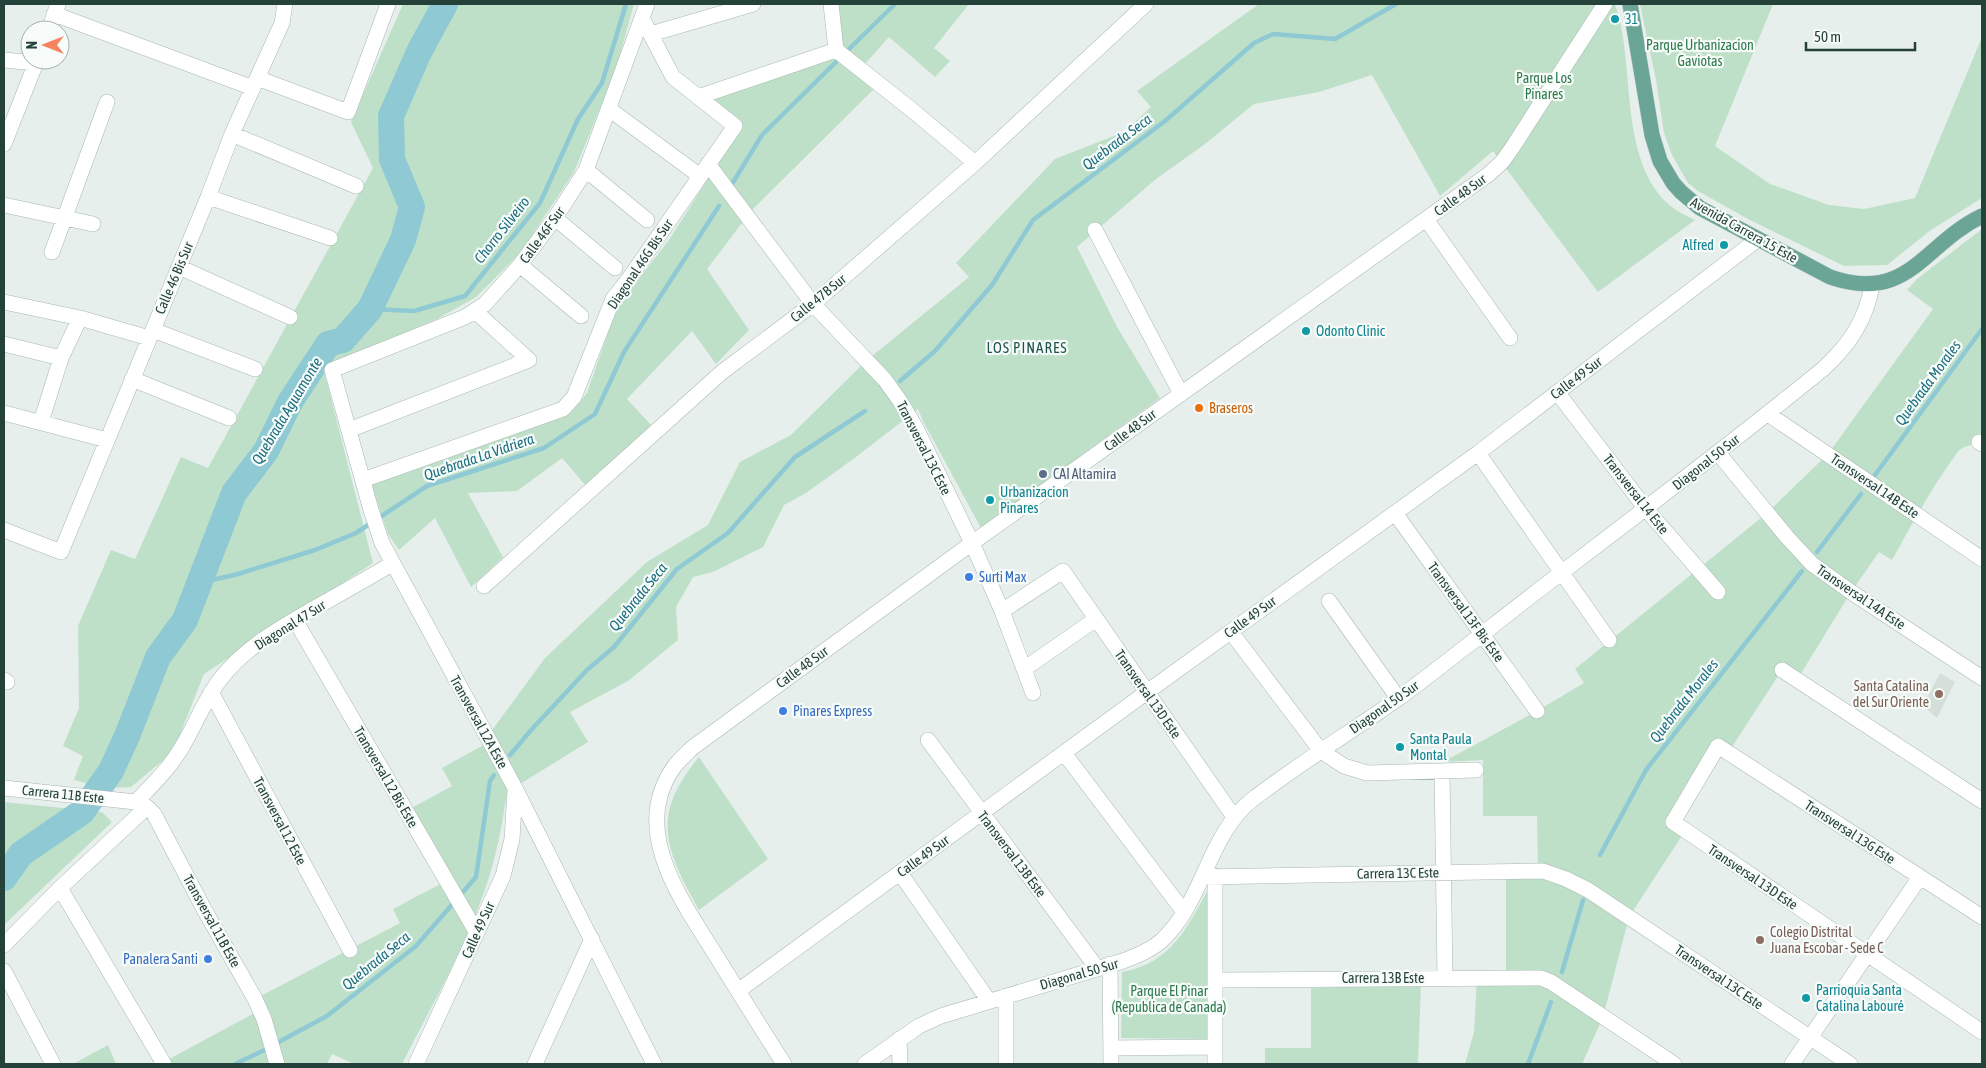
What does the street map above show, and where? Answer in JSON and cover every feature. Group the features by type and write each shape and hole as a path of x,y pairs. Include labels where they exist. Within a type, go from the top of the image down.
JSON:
{"main road":[{"name":"Avenida Carrera 15 Este","path":"1630,4 1652,135 1666,172 1681,192 1700,208 1830,277 1844,281 1872,284 1892,280 1900,276 1918,264 1958,231 1982,216"}],"street":[{"name":"Calle 46 Bis Sur","path":"4,530 61,552 232,134 282,23 285,4"},
{"path":"56,9 255,83 348,112 388,4"},
{"path":"651,34 753,4"},
{"path":"831,4 836,50 975,163"},
{"name":"Calle 47B Sur","path":"484,586 722,372 812,304 975,163 1146,4"},
{"name":"Calle 48 Sur","path":"784,1064 691,915 667,871 658,840 657,814 662,790 674,767 692,748 972,543 1476,184 1502,162 1606,4"},
{"path":"644,11 651,34 673,77 698,97 836,50"},
{"name":"Calle 46F Sur","path":"332,370 466,317 484,304 520,265 555,218 586,170 644,11"},
{"path":"4,60 20,61"},
{"path":"4,141 33,70"},
{"name":"Diagonal 46G Bis Sur","path":"363,480 563,409 574,397 613,299 735,126 698,97"},
{"path":"52,252 107,102"},
{"name":"Transversal 13C Este","path":"609,109 704,170 812,304 885,380 913,422 972,543 1002,611 1033,693"},
{"path":"232,134 356,186"},
{"path":"586,170 647,220"},
{"path":"208,196 330,238"},
{"path":"4,205 93,224"},
{"path":"555,218 615,268"},
{"path":"1426,219 1510,338"},
{"path":"1095,230 1180,394"},
{"name":"Calle 49 Sur","path":"738,991 1478,453 1758,239"},
{"path":"520,265 580,316"},
{"path":"179,267 290,317"},
{"name":"Diagonal 50 Sur","path":"865,1064 899,1039 935,1018 1137,956 1159,943 1209,877 1227,826 1234,816 1253,799 1398,698 1768,414 1841,352 1860,324 1867,308 1872,284"},
{"path":"4,302 151,334 255,369"},
{"path":"349,430 528,360 475,311"},
{"path":"41,422 61,358 80,318"},
{"path":"4,344 61,358"},
{"name":"Transversal 12A Este","path":"332,370 371,510 379,535 392,564 515,788 654,1064"},
{"path":"132,379 229,418"},
{"name":"Transversal 14 Este","path":"1557,392 1646,509 1718,592"},
{"path":"4,413 107,440"},
{"name":"Transversal 14B Este","path":"1768,414 1982,559"},
{"path":"1478,453 1609,640"},
{"name":"Transversal 14A Este","path":"1718,453 1787,537 1812,564 1845,588 1982,678"},
{"name":"Transversal 13F Bis Este","path":"1395,513 1537,712"},
{"name":"Diagonal 47 Sur","path":"4,945 60,888 135,803 168,769 222,676 259,642 392,564"},
{"name":"Transversal 13D Este","path":"1002,611 1063,571 1234,816"},
{"path":"1328,601 1398,698"},
{"path":"1024,669 1096,618"},
{"name":"Transversal 12 Bis Este","path":"295,620 477,933"},
{"path":"1231,632 1321,751 1344,766 1367,773 1476,770"},
{"path":"1782,670 1982,801"},
{"name":"Transversal 12 Este","path":"211,692 350,950"},
{"name":"Transversal 13B Este","path":"928,740 982,813 1104,966"},
{"name":"Transversal 13G Este","path":"1673,822 1718,746 1982,917"},
{"path":"1064,753 1184,912"},
{"path":"1442,771 1445,978"},
{"name":"Carrera 11B Este","path":"4,788 135,803"},
{"name":"Calle 49 Sur","path":"416,1064 503,876 509,857 514,821 515,788"},
{"name":"Transversal 11B Este","path":"135,803 159,822 205,911 255,999 264,1020 277,1064"},
{"name":"Transversal 13D Este","path":"1673,822 1982,1032"},
{"name":"Carrera 13C Este","path":"1209,877 1543,871 1566,879 1588,890"},
{"path":"900,873 990,1001"},
{"path":"1209,877 1215,980 1215,1064"},
{"path":"1792,1064 1920,877"},
{"path":"60,888 164,1064"},
{"name":"Transversal 13C Este","path":"1588,890 1850,1064"},
{"path":"535,1064 592,939"},
{"path":"1104,966 1111,1064"},
{"path":"4,971 54,1064"},
{"name":"Carrera 13B Este","path":"1215,980 1541,978 1551,982 1674,1064"},
{"path":"1006,996 1006,1064"},
{"path":"899,1039 900,1064"},
{"path":"1111,1048 1215,1047"}],"shaded area":[{"name":"Santa Catalina del Sur Oriente","path":"1940,673 1955,682 1937,718 1923,706"}],"green space":[{"path":"403,4 634,4 616,69 574,172 521,252 476,297 437,319 323,367 373,563 204,674 173,752 131,787 105,788 74,780 83,756 63,746 79,708 78,626 111,550 135,559 181,457 208,468 373,168 351,122"},
{"path":"838,4 969,4 934,48 950,61 935,77 889,37 856,74 873,90 752,210 707,269 749,330 716,364 692,331 627,399 651,425 586,486 562,458 517,491 468,493 503,557 471,587 435,518 399,550 388,534 371,484 570,414 587,393 617,307 669,240 742,125 713,99 841,51"},
{"name":"Parque Los Pinares","path":"1259,4 1615,4 1625,53 1634,134 1641,159 1651,182 1666,202 1676,210 1695,220 1598,292 1493,151 1440,196 1372,75 1319,92 1254,104 1205,144 1156,179 1077,247 1117,327 1160,398 981,528 918,409 806,493 784,505 763,547 713,572 693,577 676,607 678,640 628,681 570,712 588,742 507,792 495,854 482,899 462,947 402,1064 354,1064 332,1054 327,1064 160,1064 260,1010 255,999 400,923 393,909 446,881 406,811 452,786 442,768 489,742 487,737 545,658 647,562 708,525 740,462 791,435 866,361 969,277 956,263 1055,159 1124,132 1151,107 1137,91"},
{"name":"Parque Urbanizacion Gaviotas","path":"1640,4 1773,4 1715,146 1770,184 1829,205 1864,209 1915,198 1982,37 1982,198 1931,230 1887,265 1844,266 1748,219 1698,191 1688,183 1672,155 1664,133 1656,80"},
{"path":"1982,229 1982,437 1957,453 1931,492 1892,560 1879,552 1851,592 1797,680 1782,670 1728,753 1718,746 1673,822 1685,831 1629,917 1603,1017 1582,1064 1465,1064 1474,1032 1477,978 1506,978 1506,879 1538,876 1537,816 1483,816 1483,760 1443,762 1584,683 1575,669 1767,513 1828,454 1933,309 1907,290 1917,279"},
{"path":"699,757 768,859 699,910 678,869 671,850 668,833 669,815 674,797 684,778"},
{"path":"4,802 102,812 112,822 4,925"},
{"name":"Parque El Pinar (Republica de Canada)","path":"1210,886 1208,1039 1121,1038 1122,972 1154,960 1166,951 1186,928"},
{"path":"1421,984 1418,1064 1265,1064 1265,1048 1311,1048 1311,988"},
{"path":"108,1045 116,1064 73,1064"}],"waterway":[{"name":"Quebrada Aguamonte","path":"4,878 21,854 82,812 111,771 158,657 185,620 234,493 266,451 290,402 328,344 343,340 370,309 403,240 412,207 392,159 391,116 419,52 445,4"},
{"name":"Chorro Silveiro","path":"370,309 414,311 465,296 540,203 578,119 602,83 626,4"},
{"path":"846,52 895,4"},
{"name":"Quebrada Seca","path":"900,381 935,351 992,285 1033,220 1165,121 1254,43 1273,34 1335,39 1396,4"},
{"name":"Quebrada La Vidriera","path":"732,184 762,135 836,62"},
{"name":"Quebrada La Vidriera","path":"199,583 238,574 315,550 356,533 427,486 544,448 595,414 624,352 719,206"},
{"name":"Quebrada Morales","path":"1875,475 1982,329"},
{"name":"Quebrada Seca","path":"510,755 587,670 614,647 677,569 728,533 795,457 865,411"},
{"name":"Quebrada Morales","path":"1817,552 1861,494"},
{"name":"Quebrada Morales","path":"1600,855 1646,770 1802,571"},
{"name":"Quebrada Seca","path":"275,1044 327,1016 416,946 476,877 490,781 494,775"},
{"name":"Quebrada Morales","path":"1562,972 1583,900"},
{"name":"Quebrada Morales","path":"1528,1064 1551,1002"},
{"name":"Quebrada Seca","path":"235,1064 269,1048"}],"place":[{"name":"31","path":"1615,19"},
{"name":"Alfred","path":"1724,245"},
{"name":"Odonto Clinic","path":"1306,331"},
{"name":"Braseros","path":"1199,408"},
{"name":"CAI Altamira","path":"1043,474"},
{"name":"Urbanizacion Pinares","path":"990,500"},
{"name":"Surti Max","path":"969,577"},
{"name":"Santa Catalina del Sur Oriente","path":"1939,694"},
{"name":"Pinares Express","path":"783,711"},
{"name":"Santa Paula Montal","path":"1400,747"},
{"name":"Colegio Distrital Juana Escobar - Sede C","path":"1760,940"},
{"name":"Panalera Santi","path":"208,959"},
{"name":"Parrioquia Santa Catalina Labouré","path":"1806,998"}],"district":[{"name":"LOS PINARES","path":"1027,348"}]}
